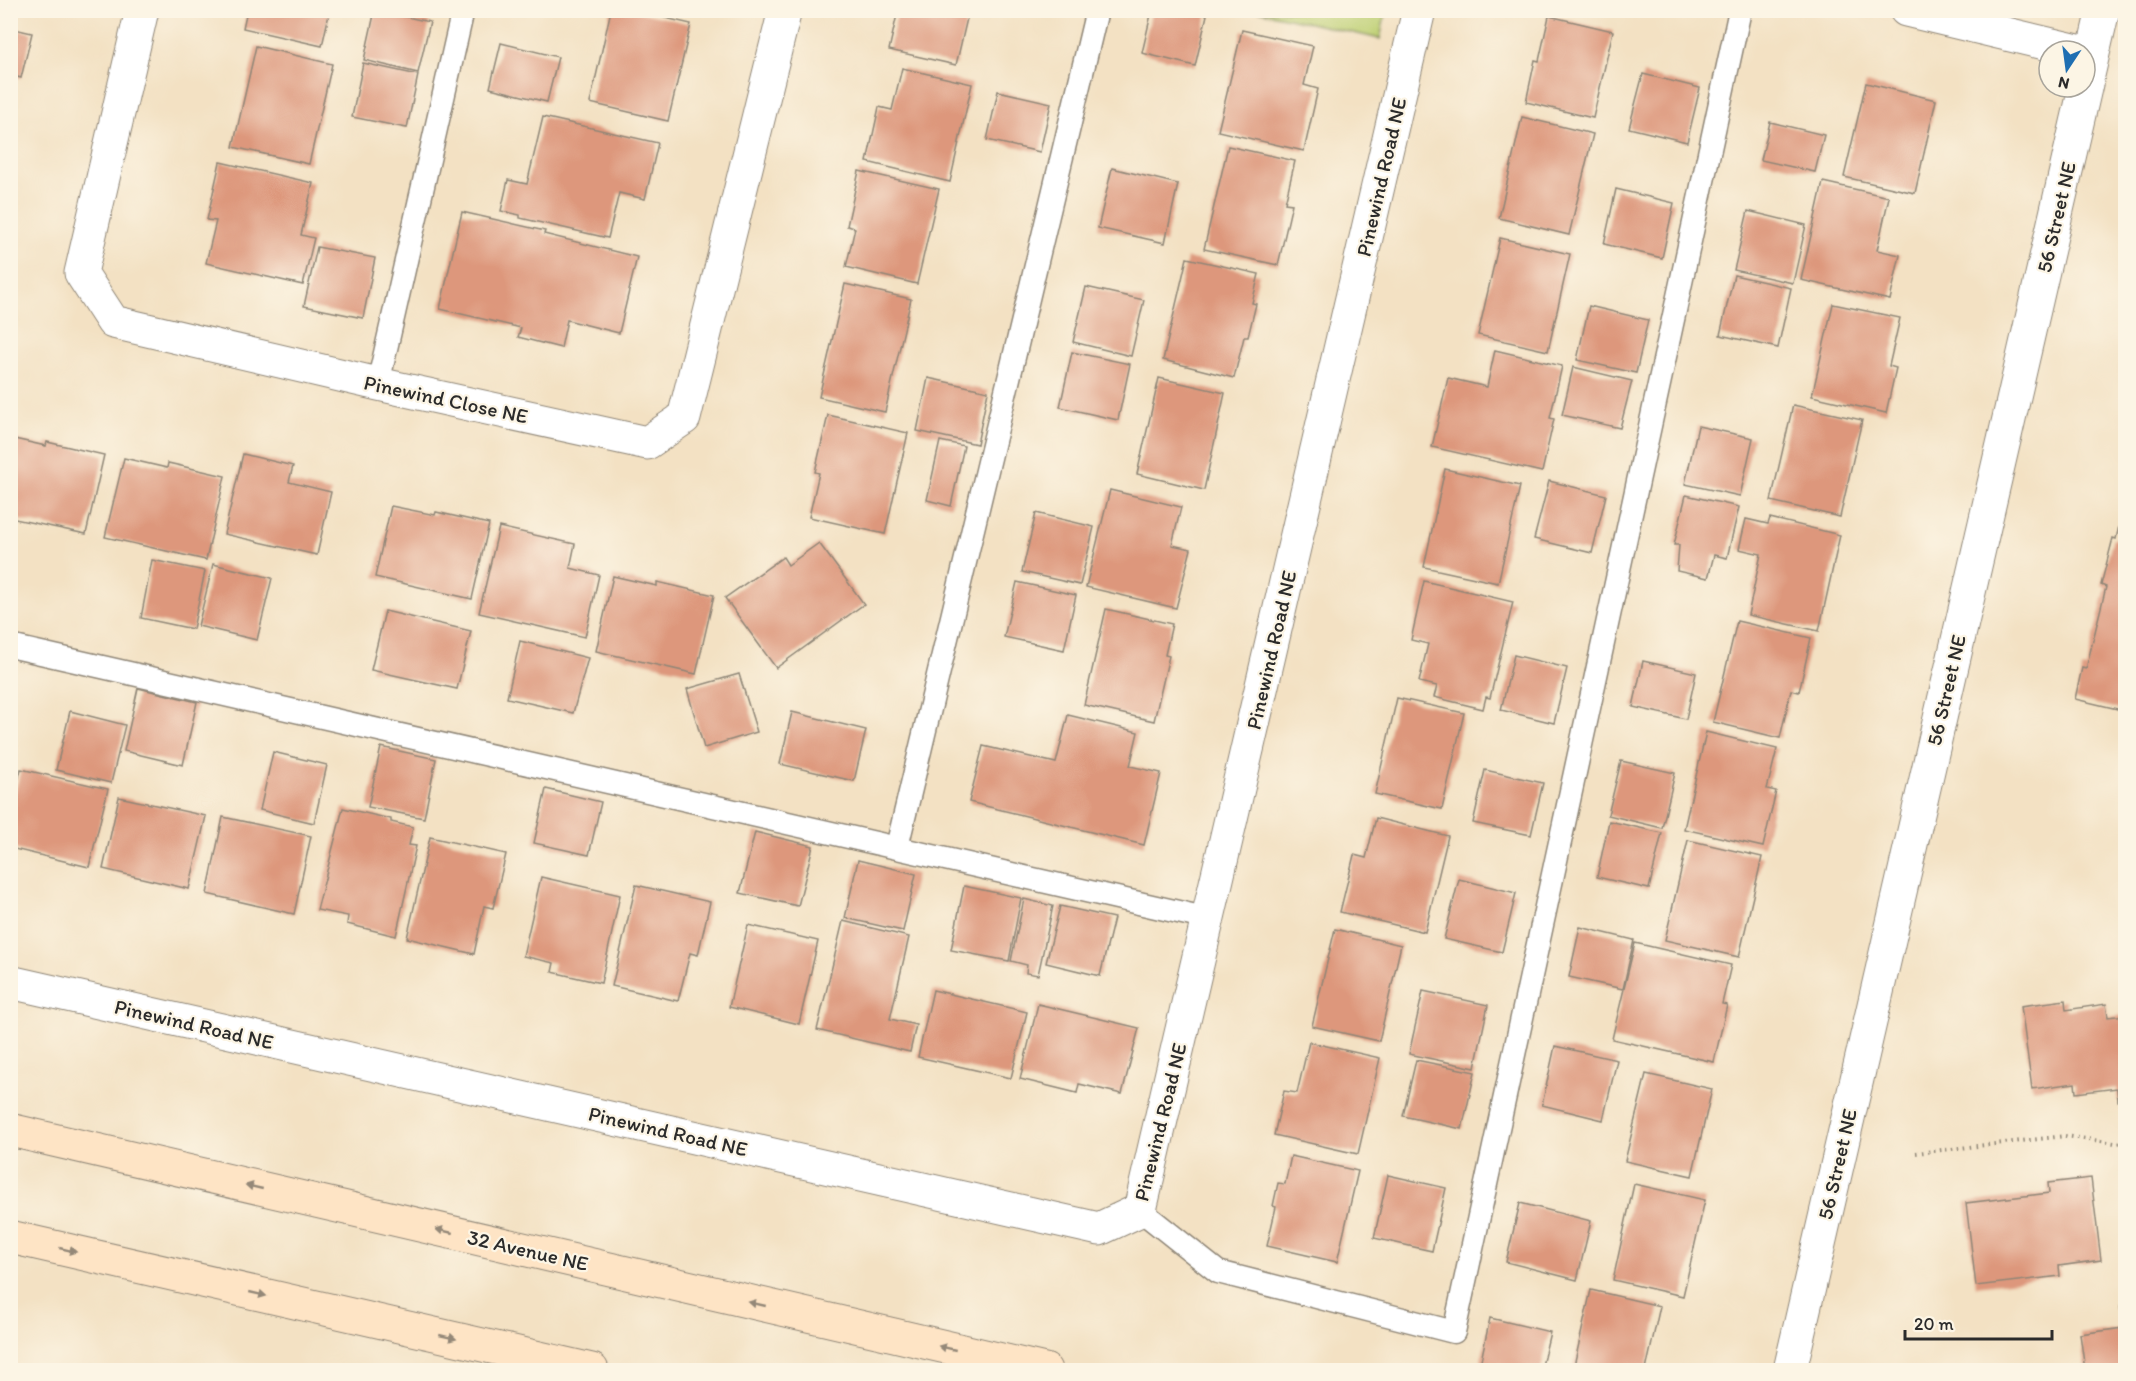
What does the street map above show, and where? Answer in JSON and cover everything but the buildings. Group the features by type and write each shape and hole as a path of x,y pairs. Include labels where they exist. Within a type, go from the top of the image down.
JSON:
{"main road":[{"name":"32 Avenue NE","path":"10,1131 1045,1371"},
{"path":"10,1237 591,1371"}],"street":[{"name":"Pinewind Close NE","path":"142,10 81,273 113,322 378,384 647,443 684,418 785,10"},
{"name":"Pinewind Road NE","path":"10,982 1099,1229 1140,1210 1419,10"},
{"path":"1906,10 2037,41"},
{"name":"56 Street NE","path":"2091,39 2103,10"},
{"name":"56 Street NE","path":"1790,1371 2075,99"}],"lane":[{"path":"378,384 463,10"},
{"path":"897,847 1097,10"},
{"path":"1140,1210 1218,1272 1454,1332 1740,10"},
{"path":"10,646 1209,919"}],"path":[{"path":"1916,1153 2065,1136 2115,1143 2126,1142"}],"green space":[{"path":"1258,11 1386,11 1380,39"}]}
